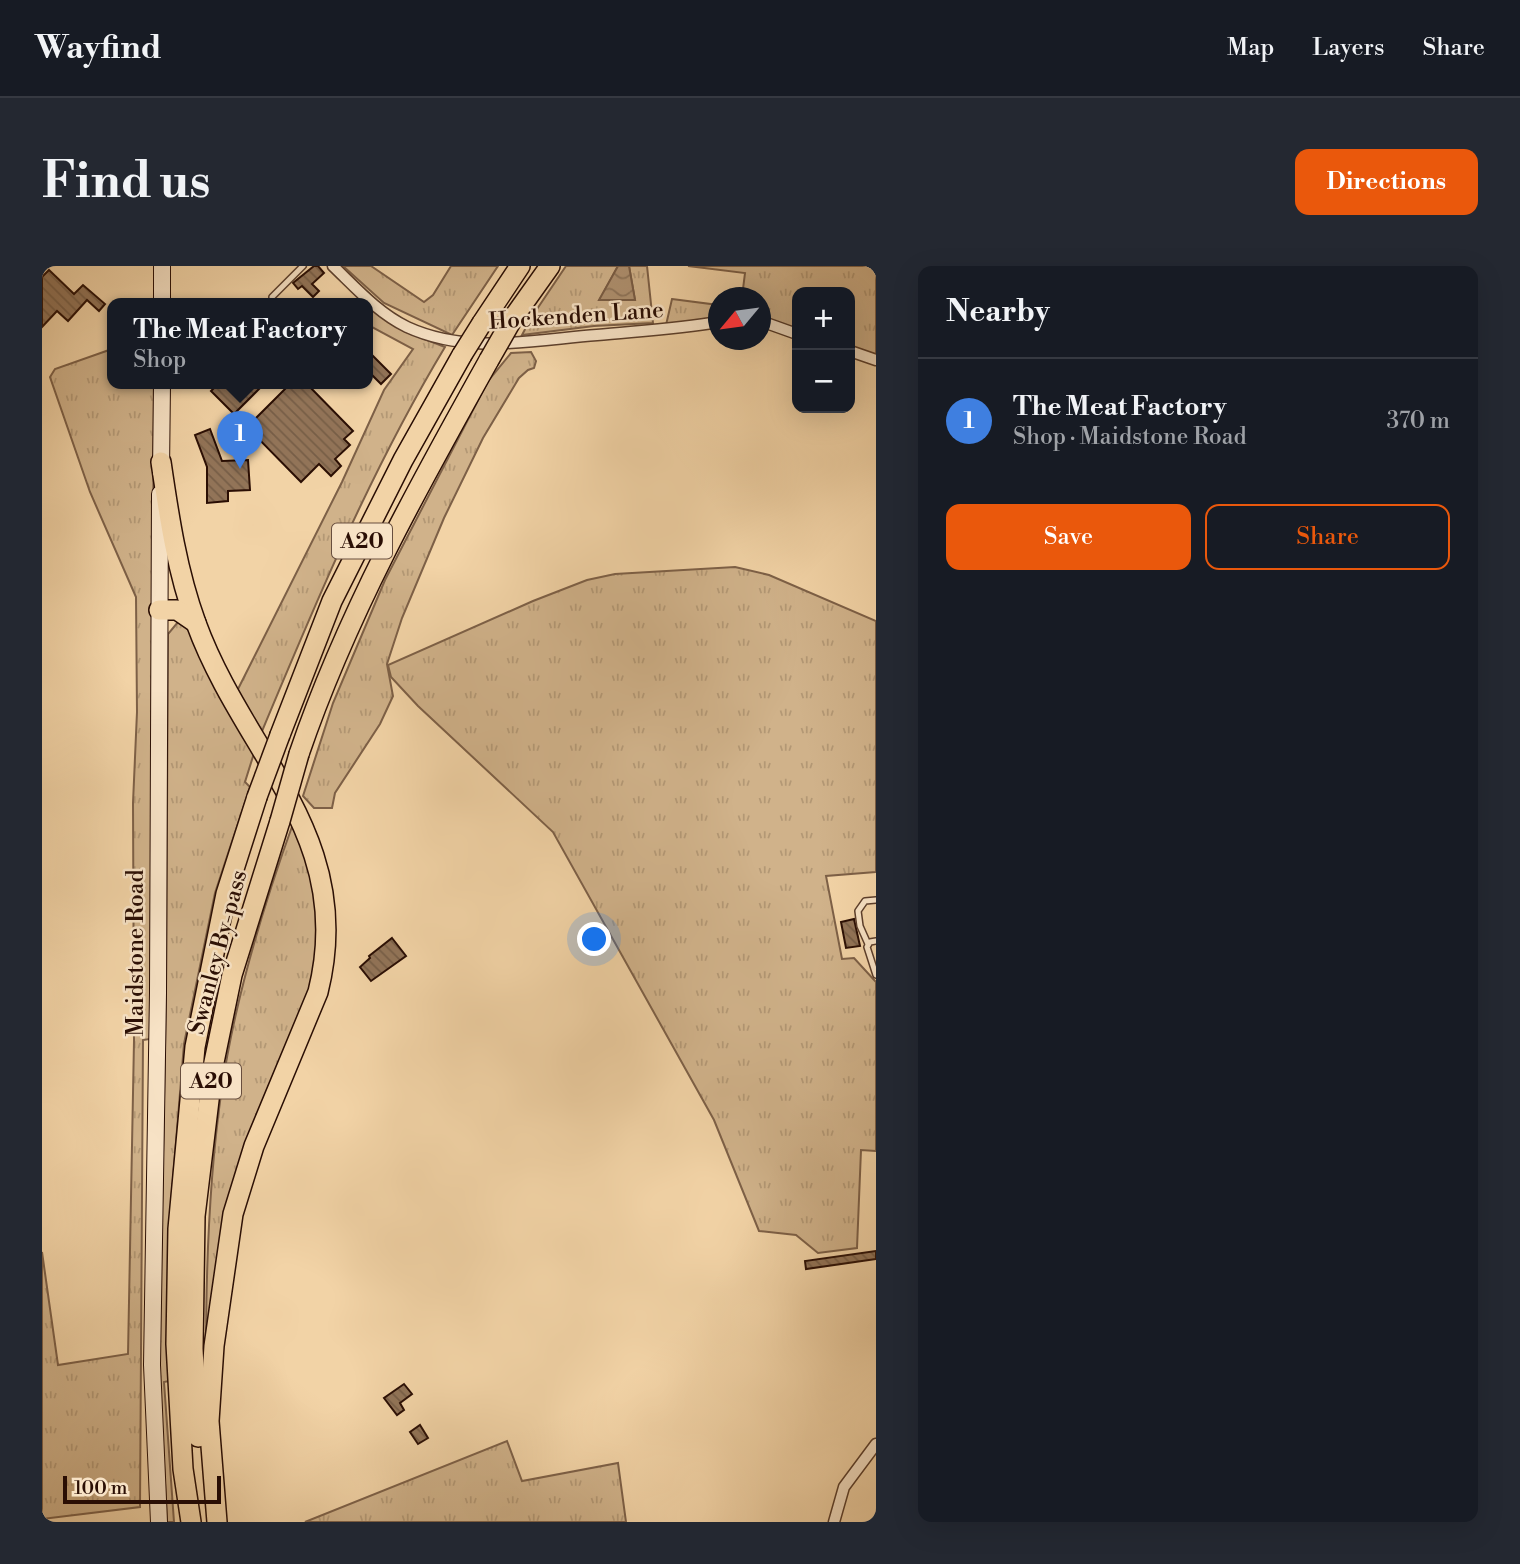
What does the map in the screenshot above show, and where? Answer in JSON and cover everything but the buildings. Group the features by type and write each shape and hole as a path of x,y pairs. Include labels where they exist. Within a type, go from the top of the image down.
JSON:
{"highway":[{"name":"Swanley By-pass","path":"184,1346 178,1229 195,1047 226,894 279,735 332,601 402,460 462,355 520,266"},
{"name":"Swanley By-pass","path":"184,1346 195,1216 213,1067 232,975 299,754 362,602 426,472 513,318 550,266"},
{"name":"A20","path":"161,462 172,537 196,623 218,672 301,820 321,873 327,926 324,966 318,992 254,1146 233,1214 214,1346 209,1421 217,1522"},
{"path":"159,610 177,610 196,623"},
{"name":"A20","path":"184,1346 183,1469 191,1522"},
{"name":"A20","path":"184,1346 209,1522"}],"main road":[{"path":"162,266 162,298"},
{"name":"Maidstone Road","path":"159,1522 152,1365 158,993 162,389"}],"street":[{"name":"Hockenden Lane","path":"333,266 367,298"},
{"name":"Hockenden Lane","path":"373,303 405,326 435,337 486,345 678,329 708,324"},
{"path":"771,325 792,332"},
{"path":"855,353 876,360"},
{"path":"834,1522 844,1487 876,1444"}],"lane":[{"path":"272,298 303,266"},
{"path":"876,900 865,901 858,911 860,926 868,944 867,951 876,975"},
{"path":"868,944 876,941"}],"green space":[{"path":"343,266 371,266 424,302 433,295 451,266 498,266 452,335 384,303"},
{"path":"566,266 618,266 600,299 635,300 629,266 647,266 653,323 594,326 522,335"},
{"path":"688,266 876,266 876,355 855,348 855,287 792,287 792,328 771,322 771,287 743,287 745,273"},
{"path":"672,299 708,304 708,319 666,325"},
{"path":"373,309 404,331 445,347 368,489 260,736 236,693 342,482 384,390 413,349 373,328"},
{"path":"107,351 107,389 154,389 150,1039 143,1040 140,1507 42,1519 42,1252 58,1365 128,1354 134,1041 136,597 90,492 50,377 55,369"},
{"path":"531,352 536,361 534,368 519,378 483,438 444,518 402,618 387,664 393,696 380,724 335,793 332,808 314,808 303,796 333,703 385,580 488,381 511,353"},
{"path":"735,567 769,575 876,621 876,872 826,876 842,959 854,958 876,982 876,1151 861,1150 857,1248 818,1253 796,1235 759,1231 714,1120 553,832 418,706 391,677 388,665 587,580 615,574"},
{"path":"178,622 190,626 255,750 245,782 250,787 215,893 184,1044 171,1203 169,1381 164,1382 174,1522 167,1522 159,1366 166,994 168,634"},
{"path":"294,821 314,880 320,929 314,978 275,1079 206,1350 211,1190 221,1094 233,1025 250,956"},
{"path":"507,1441 522,1481 618,1463 626,1522 305,1522"}],"water":[{"path":"618,266 629,266 635,300 599,300"}],"place":[{"name":"The Meat Factory","path":"240,469"}]}
